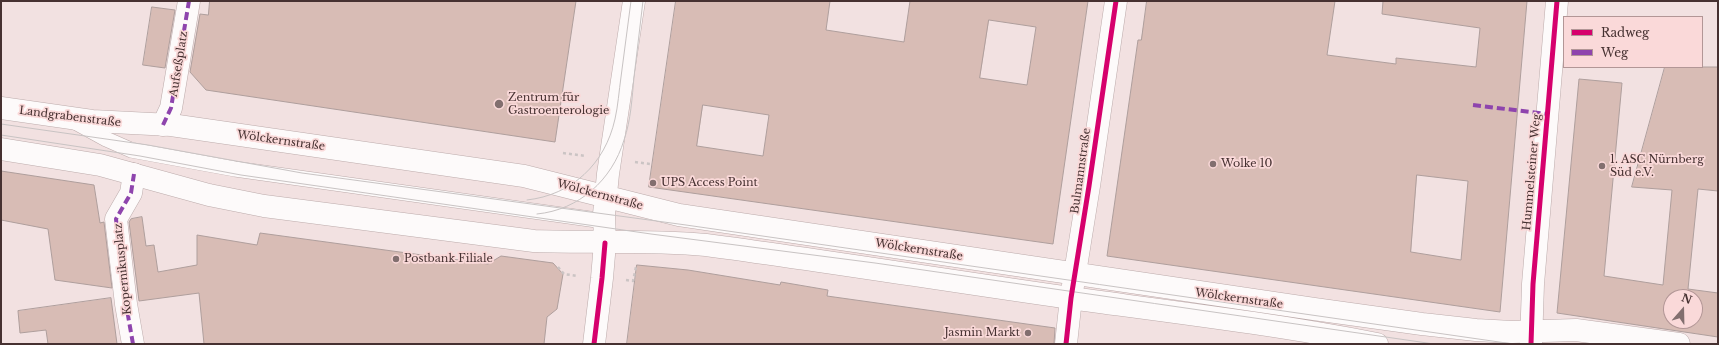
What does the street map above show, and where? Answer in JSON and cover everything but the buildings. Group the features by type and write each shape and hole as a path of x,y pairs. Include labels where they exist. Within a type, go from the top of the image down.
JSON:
{"main road":[{"name":"Aufseßplatz","path":"163,125 171,108 189,1"},
{"path":"594,344 605,243 605,196 634,1"},
{"name":"Bulmannstraße","path":"1066,344 1071,298 1090,186 1116,1"},
{"name":"Hummelsteiner Weg","path":"1531,338 1533,284 1557,1"},
{"name":"Landgrabenstraße","path":"1,108 70,118 163,125"},
{"name":"Wölckernstraße","path":"163,125 524,176 679,215 1075,275 1422,324 1493,331 1531,338 1576,330 1679,344"},
{"path":"1,149 100,165 134,174"},
{"name":"Wölckernstraße","path":"134,174 209,195 264,206 534,241 605,243 676,242 706,245 884,269 1071,298 1227,318 1377,344"},
{"name":"Kopernikusplatz","path":"133,344 126,304 116,219 131,193 134,174"}],"lane":[{"path":"70,118 106,139 131,150 235,169 604,221"},
{"path":"100,165 143,151"}],"tram line":[{"path":"527,200 558,192 572,184 595,163 603,150 610,135 616,114 631,1"},
{"path":"537,214 567,206 580,199 602,180 619,154 630,117 643,1"},
{"path":"1,124 148,145 302,173 686,225 1513,344"},
{"path":"1,135 140,156 241,175 651,234 875,263 1434,344"}],"marked path":[{"path":"163,125 171,108 189,1"},
{"path":"1473,105 1547,114"},
{"path":"133,344 126,304 116,219 131,193 134,174"}],"cycle path":[{"path":"1066,344 1071,298 1116,1"},
{"path":"1531,344 1533,284 1557,1"},
{"path":"594,344 605,243"}],"place":[{"name":"Zentrum für Gastroenterologie","path":"499,104"},
{"name":"Wolke 10","path":"1213,164"},
{"name":"1. ASC Nürnberg Süd e.V.","path":"1602,166"},
{"name":"UPS Access Point","path":"653,183"},
{"name":"Postbank Filiale","path":"396,259"},
{"name":"Jasmin Markt","path":"1028,333"}]}
